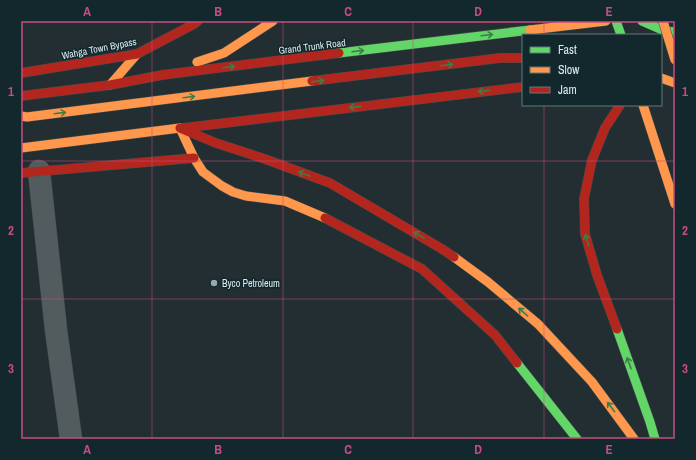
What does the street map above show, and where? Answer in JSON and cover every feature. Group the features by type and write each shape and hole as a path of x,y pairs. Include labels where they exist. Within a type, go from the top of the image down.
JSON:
{"main road":[{"name":"Wahga Town Bypass","path":"21,73 137,54 198,21"},
{"path":"162,75 224,53 273,21"},
{"name":"Grand Trunk Road","path":"21,96 110,84 162,75 606,21"},
{"path":"642,21 665,31 675,32"},
{"path":"663,21 670,59"},
{"path":"612,34 620,23"},
{"path":"620,23 621,34"},
{"path":"670,59 675,50"},
{"path":"110,84 137,54"},
{"path":"21,116 27,117 500,58 522,58"},
{"path":"662,78 675,83"},
{"path":"21,148 522,87"},
{"path":"619,106 605,128 592,160 584,199 585,234 597,275 655,439"},
{"path":"643,106 675,204"},
{"path":"180,128 194,158 203,172 212,180 227,189 246,196 285,201 326,218 422,269 495,335 577,439"},
{"path":"180,128 216,143 330,183 442,249 488,282 538,324 592,382 634,439"},
{"path":"30,172 194,158"}],"street":[{"path":"30,172 56,330 71,439"}],"traffic: fast":[{"path":"616,21 621,34"},
{"path":"642,21 665,31 675,32"},
{"path":"339,53 530,30"},
{"path":"617,329 655,439"},
{"path":"517,363 577,439"}],"traffic: slow":[{"path":"197,62 224,53 273,21"},
{"path":"530,30 606,21"},
{"path":"663,21 675,60"},
{"path":"110,85 137,54"},
{"path":"662,78 675,83"},
{"path":"21,116 27,117 312,81"},
{"path":"643,106 675,204"},
{"path":"180,128 194,158 203,172 222,186 233,192 246,196 285,201 325,218"},
{"path":"21,148 180,128"},
{"path":"454,257 488,282 538,324 592,382 634,439"}],"traffic: jam":[{"path":"21,73 137,54 198,21"},
{"path":"162,75 339,53"},
{"path":"312,81 500,58 522,58"},
{"path":"21,96 110,85 162,75"},
{"path":"183,128 522,87"},
{"path":"617,329 597,275 585,234 584,199 592,160 605,128 619,106"},
{"path":"180,128 216,143 330,183 454,257"},
{"path":"21,173 194,158"},
{"path":"325,218 422,269 495,335 517,363"}],"place":[{"name":"Byco Petroleum","path":"214,283"}]}
